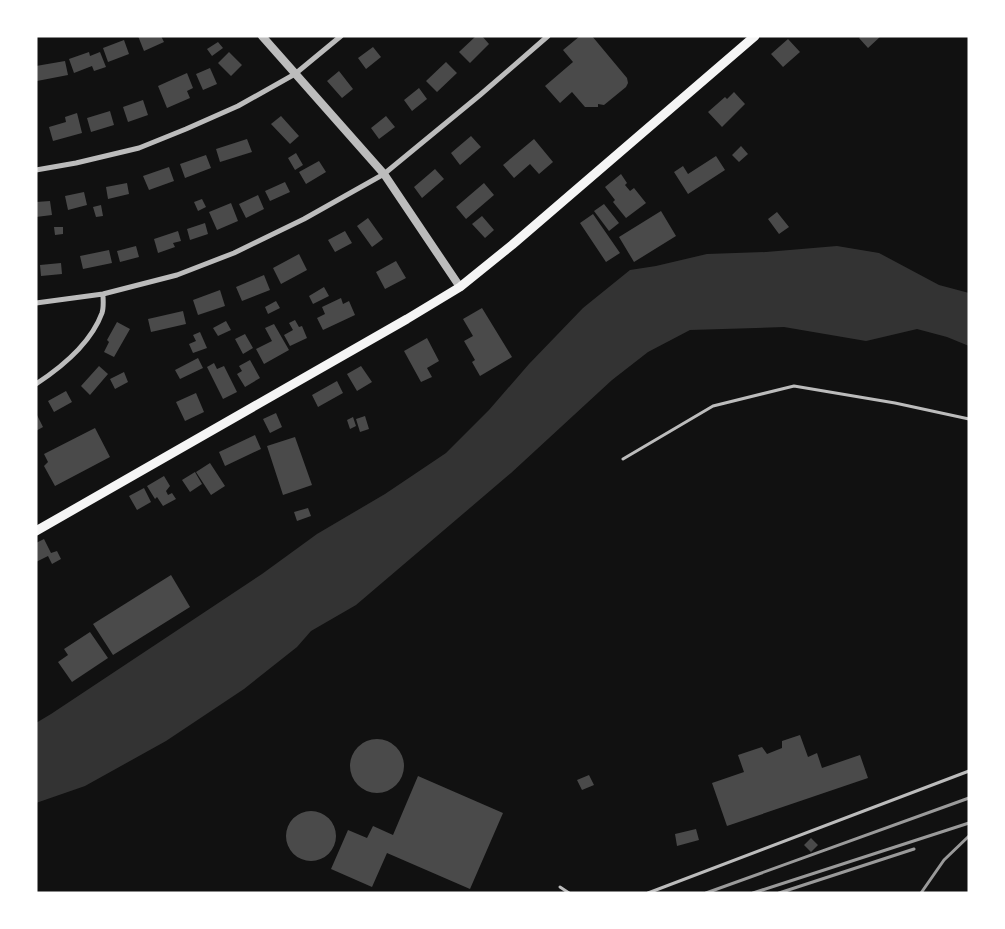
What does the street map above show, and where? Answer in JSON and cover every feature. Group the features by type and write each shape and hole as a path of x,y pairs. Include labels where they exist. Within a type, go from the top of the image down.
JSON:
{"main road":[{"path":"36,531 460,287 519,239 755,36"}],"street":[{"path":"262,36 384,174 460,287"},
{"path":"36,170 76,163 139,148 186,129 238,106 295,74 342,36"},
{"path":"36,302 103,294 177,275 234,253 304,219 384,174 480,96 548,36"},
{"path":"36,384 73,355 93,333 102,311 103,294"}],"lane":[{"path":"623,460 713,406 794,386 895,403 969,419"},
{"path":"648,893 969,771"},
{"path":"560,887 569,893"}],"shaded area":[{"path":"837,246 879,253 939,285 969,293 969,346 947,337 917,329 866,341 784,327 690,330 648,352 612,380 511,473 356,605 311,631 297,647 244,689 166,741 85,786 36,803 36,723 262,574 317,534 385,494 446,453 489,410 529,364 583,308 630,270 707,254 766,252"}],"building":[{"path":"138,36 161,36 164,42 144,51"},
{"path":"476,36 482,36 489,44 470,63 459,52"},
{"path":"580,36 592,36 627,78 628,83 626,87 604,105 598,104 598,107 585,107 572,92 560,103 545,86 573,62 563,50"},
{"path":"861,36 881,36 868,48 859,38"},
{"path":"788,39 800,52 783,67 771,54"},
{"path":"124,40 129,54 108,62 103,48"},
{"path":"218,42 223,48 212,56 207,49"},
{"path":"373,47 381,57 366,69 358,58"},
{"path":"89,52 90,56 100,52 106,67 94,71 92,66 74,73 69,59"},
{"path":"229,52 242,65 231,76 218,63"},
{"path":"65,61 68,75 37,81 36,66"},
{"path":"446,62 457,73 437,92 426,81"},
{"path":"210,68 217,84 203,90 196,74"},
{"path":"339,71 353,89 342,98 327,81"},
{"path":"187,73 193,88 187,91 190,98 167,108 158,86"},
{"path":"419,88 427,99 412,111 404,100"},
{"path":"734,92 745,104 722,127 708,112 725,97 727,99"},
{"path":"143,100 148,115 128,122 123,107"},
{"path":"110,111 114,125 91,132 87,118"},
{"path":"77,113 82,133 53,141 49,127 66,122 65,117"},
{"path":"281,116 299,136 290,144 271,124"},
{"path":"386,116 395,127 379,139 371,128"},
{"path":"471,136 481,147 460,165 451,153"},
{"path":"247,139 252,152 220,162 216,149"},
{"path":"534,139 553,162 539,174 530,164 514,178 503,165"},
{"path":"741,146 748,154 739,162 732,155"},
{"path":"296,153 303,165 295,170 288,158"},
{"path":"206,155 211,168 185,178 180,164"},
{"path":"716,156 725,170 688,194 674,172 683,166 688,174"},
{"path":"319,161 326,172 306,184 299,172"},
{"path":"169,167 174,181 149,190 143,176"},
{"path":"435,169 444,179 422,198 414,187"},
{"path":"621,174 627,183 625,185 630,191 634,188 646,203 626,218 613,202 615,200 605,187"},
{"path":"285,182 290,192 270,201 265,191"},
{"path":"127,183 129,194 108,199 106,187"},
{"path":"484,183 494,195 466,219 456,207"},
{"path":"84,192 87,205 68,210 65,196"},
{"path":"258,195 264,209 246,218 239,204"},
{"path":"202,199 206,207 198,211 194,202"},
{"path":"50,201 52,215 36,217 36,202"},
{"path":"231,203 238,221 217,230 209,212"},
{"path":"604,204 619,223 609,231 594,211"},
{"path":"101,205 103,216 96,217 93,207"},
{"path":"661,211 676,236 634,262 619,237"},
{"path":"777,212 789,227 779,234 768,219"},
{"path":"593,214 620,253 606,262 580,223"},
{"path":"482,216 494,230 485,238 472,224"},
{"path":"368,218 383,239 372,247 357,226"},
{"path":"205,223 208,234 190,240 187,229"},
{"path":"54,227 63,227 63,234 55,235"},
{"path":"178,231 181,241 173,243 175,247 158,253 154,239"},
{"path":"345,231 352,243 335,252 328,240"},
{"path":"136,246 139,257 120,262 117,251"},
{"path":"109,250 112,263 83,269 80,256"},
{"path":"299,254 307,270 281,284 273,268"},
{"path":"396,261 406,278 385,289 376,272"},
{"path":"61,263 62,274 41,276 40,265"},
{"path":"264,275 270,290 242,301 236,287"},
{"path":"324,287 329,296 313,304 309,296"},
{"path":"220,290 225,306 198,315 193,300"},
{"path":"341,298 343,304 349,301 355,315 323,330 317,318 325,314 322,307"},
{"path":"276,301 280,308 268,314 265,307"},
{"path":"482,308 512,357 480,376 472,362 475,360 464,341 473,336 463,319"},
{"path":"183,311 186,324 151,332 148,319"},
{"path":"295,320 299,327 302,326 307,338 290,346 284,335 293,330 289,323"},
{"path":"226,321 231,330 218,336 213,328"},
{"path":"117,322 130,329 114,357 104,352 109,342 107,340"},
{"path":"274,324 289,350 264,364 256,349 272,341 265,328"},
{"path":"200,332 207,348 193,353 189,344 196,341 193,335"},
{"path":"245,334 253,348 243,354 235,339"},
{"path":"427,338 439,361 427,368 432,377 421,382 404,351"},
{"path":"198,358 203,368 180,379 175,370"},
{"path":"250,360 260,378 245,387 237,374 242,371 239,366"},
{"path":"214,363 217,369 224,366 237,392 223,399 207,367"},
{"path":"99,366 108,374 90,395 81,386"},
{"path":"361,366 372,382 357,391 347,374"},
{"path":"124,372 128,382 115,389 110,379"},
{"path":"337,381 343,393 318,407 312,395"},
{"path":"66,391 72,402 54,412 48,401"},
{"path":"196,393 204,412 185,421 176,402"},
{"path":"36,413 43,427 36,431"},
{"path":"276,413 282,427 270,433 263,419"},
{"path":"365,416 369,429 360,432 356,419"},
{"path":"353,417 356,426 350,429 347,420"},
{"path":"95,428 110,457 55,486 44,466 48,462 44,454"},
{"path":"255,435 261,449 225,466 219,452"},
{"path":"295,437 312,485 283,495 267,446"},
{"path":"210,463 225,486 211,495 196,472"},
{"path":"195,472 202,484 190,492 182,480"},
{"path":"164,476 170,486 166,491 168,495 172,493 176,499 163,506 157,497 155,499 147,486"},
{"path":"144,488 151,502 137,510 129,496"},
{"path":"308,508 311,516 297,521 294,512"},
{"path":"44,539 51,553 57,551 61,559 52,564 48,556 36,562 36,543"},
{"path":"171,575 190,607 113,655 93,624"},
{"path":"90,632 108,658 72,682 58,662 68,655 64,649"},
{"path":"800,735 808,757 817,753 822,768 860,755 868,778 727,826 712,783 744,772 738,755 762,747 767,754 782,748 782,741"},
{"path":"377,739 387,741 396,747 402,756 404,766 402,776 396,785 387,791 377,793 367,791 358,785 352,776 350,766 352,756 358,747 367,741"},
{"path":"589,775 594,785 582,790 577,780"},
{"path":"418,776 503,813 470,889 387,853 372,887 331,869 348,830 367,838 373,826 393,835"},
{"path":"311,811 320,813 331,822 336,836 334,845 325,856 311,861 302,859 291,850 286,836 288,827 297,816"},
{"path":"696,829 699,840 677,846 675,834"},
{"path":"811,838 818,845 811,852 804,845"}],"railway":[{"path":"706,893 969,798"},
{"path":"753,893 969,823"},
{"path":"921,893 944,860 969,836"},
{"path":"779,893 914,849"}]}
